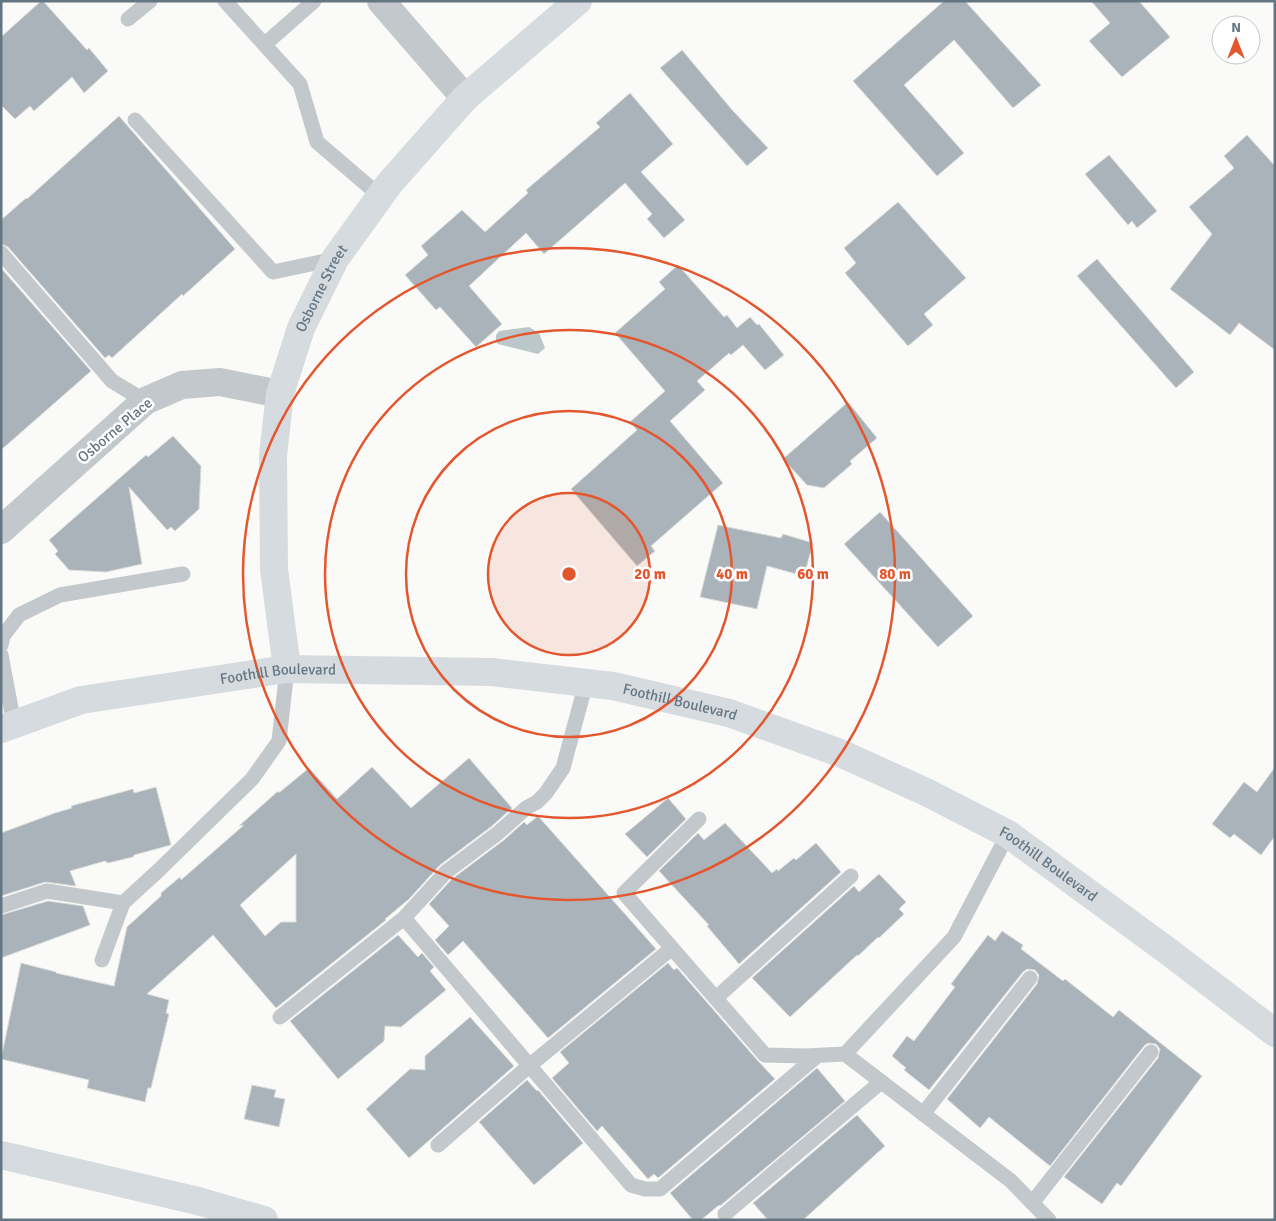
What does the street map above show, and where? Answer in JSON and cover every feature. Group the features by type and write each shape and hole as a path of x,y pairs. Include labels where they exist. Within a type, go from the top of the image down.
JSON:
{"main road":[{"name":"Osborne Street","path":"287,669 274,569 273,455 280,394 301,328 335,259 389,184 465,98 578,1"},
{"name":"Foothill Boulevard","path":"8,726 81,700 287,669 492,672 613,686 729,713 831,750 926,792 1008,834 1169,952 1275,1034"},
{"path":"1,1155 198,1201 264,1220"}],"street":[{"path":"381,1 465,98"},
{"name":"Osborne Place","path":"1,530 145,401 182,384 220,382 280,394"}],"lane":[{"path":"128,19 150,1"},
{"path":"225,1 300,84 317,142 380,196"},
{"path":"265,44 314,1"},
{"path":"135,120 273,272 335,259"},
{"path":"1,253 112,381 145,401"},
{"path":"1,645 3,636 19,615 60,595 183,574"},
{"path":"1,655 8,726"},
{"path":"102,960 123,903 252,779 279,741 287,669"},
{"path":"280,1017 404,918 446,872 498,833 546,793 563,768 586,683"},
{"path":"698,819 624,893 764,1055 817,1056 845,1054 1010,1181 1049,1220"},
{"path":"845,1054 954,937 1008,834"},
{"path":"716,998 851,876"},
{"path":"1,906 47,891 123,903"},
{"path":"404,918 631,1185 645,1189 660,1189 817,1056"},
{"path":"438,1145 529,1066 672,948"},
{"path":"923,1114 1030,978"},
{"path":"1032,1202 1151,1052"},
{"path":"725,1214 881,1082"}],"shaded area":[{"path":"529,327 539,333 545,348 538,354 496,342 496,335 499,331"}],"building":[{"path":"41,1 87,50 89,48 108,71 84,93 72,77 34,111 30,106 15,119 1,105 1,37"},
{"path":"944,1 965,1 1041,85 1013,108 954,40 904,85 964,153 937,176 853,81"},
{"path":"1091,1 1139,1 1170,37 1122,77 1089,41 1110,23"},
{"path":"682,50 733,111 768,148 747,166 660,68"},
{"path":"630,93 673,144 641,172 685,220 664,238 647,219 652,214 625,183 544,254 526,233 469,286 502,324 476,347 440,307 436,310 405,275 428,255 421,246 462,210 485,232 528,193 526,190 600,127 596,123"},
{"path":"119,116 235,249 112,358 109,355 105,358 8,247 1,244 1,220"},
{"path":"1247,135 1275,166 1275,350 1239,323 1230,335 1170,289 1212,234 1189,207 1234,168 1224,156"},
{"path":"1109,155 1157,211 1137,228 1132,221 1128,225 1085,174"},
{"path":"898,202 966,278 924,314 933,325 908,346 845,273 856,263 844,248"},
{"path":"1097,259 1194,372 1176,388 1077,276"},
{"path":"678,265 724,317 727,315 737,328 750,317 757,325 759,324 784,355 765,370 743,345 731,355 729,353 697,381 705,390 670,421 723,483 651,546 655,551 637,566 571,489 637,430 630,422 665,391 615,333 665,289 659,282"},
{"path":"1,268 91,371 1,450"},
{"path":"848,402 877,438 850,461 852,464 824,488 807,485 783,459"},
{"path":"173,436 201,466 199,509 175,531 171,527 167,530 129,487 142,564 106,572 69,570 55,554 58,551 49,540 146,455 148,457"},
{"path":"880,512 973,616 938,647 844,544"},
{"path":"718,525 781,538 783,534 813,543 804,576 767,566 757,609 700,597"},
{"path":"469,758 512,808 492,826 440,865 409,899 386,920 276,1008 213,935 147,994 169,1000 166,1013 169,1014 151,1088 148,1088 145,1102 87,1088 89,1080 1,1059 21,963 114,986 127,927 161,896 161,893 180,877 181,880 244,825 239,826 277,792 280,792 309,768 337,799 372,767 411,808","holes":["296,854 296,922 281,922 265,936 240,905"]},
{"path":"1275,767 1275,836 1261,855 1234,834 1230,838 1212,824 1244,782 1257,792"},
{"path":"156,787 171,845 134,855 133,857 108,863 105,861 70,871 76,886 45,882 1,896 1,833 72,808 71,806 133,789 134,793"},
{"path":"668,798 686,819 647,857 625,834"},
{"path":"538,816 656,949 548,1038 463,941 448,955 435,940 449,926 429,904 452,879 504,840 524,822 527,825"},
{"path":"725,823 772,873 777,869 778,871 794,858 796,860 816,843 841,872 739,964 707,926 709,925 659,871 698,833 704,840"},
{"path":"879,874 906,902 899,909 904,914 790,1017 752,978 854,886 859,892"},
{"path":"48,901 83,906 90,925 1,958 1,915"},
{"path":"1002,931 1023,945 1021,949 1063,981 1065,979 1113,1017 1119,1010 1202,1076 1121,1186 1117,1183 1102,1204 1064,1177 1158,1058 1160,1049 1156,1044 1148,1043 1144,1046 1050,1166 989,1117 980,1128 947,1099 1037,984 1039,975 1035,970 1027,969 1023,972 929,1090 904,1070 906,1068 892,1056 907,1036 914,1041 955,987 951,984 988,935 995,941"},
{"path":"398,935 418,957 422,953 434,967 430,971 446,990 401,1027 385,1026 384,1041 338,1079 290,1021"},
{"path":"668,963 674,970 677,968 775,1079 658,1178 654,1174 648,1179 602,1126 597,1131 552,1078 569,1063 560,1052"},
{"path":"470,1017 514,1066 409,1158 366,1109 410,1069 425,1070 425,1056"},
{"path":"817,1068 845,1101 720,1206 701,1220 693,1220 670,1193"},
{"path":"527,1080 538,1090 583,1143 534,1185 479,1122"},
{"path":"252,1085 276,1090 274,1097 285,1099 279,1127 244,1119"},
{"path":"857,1115 885,1146 803,1220 768,1220 753,1203"}]}
